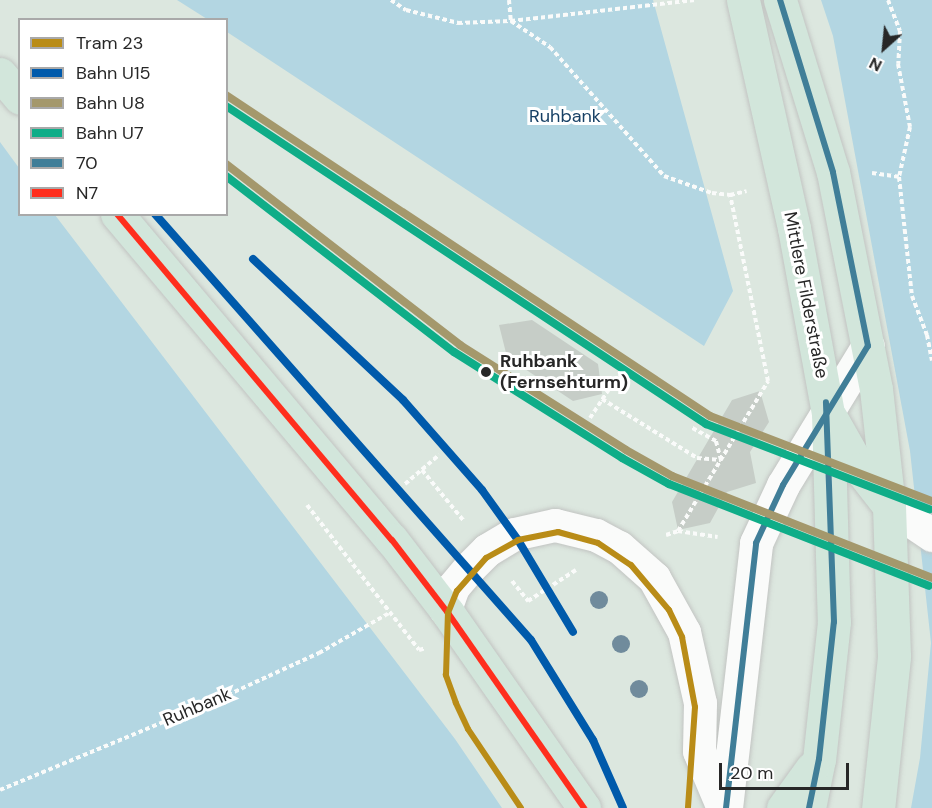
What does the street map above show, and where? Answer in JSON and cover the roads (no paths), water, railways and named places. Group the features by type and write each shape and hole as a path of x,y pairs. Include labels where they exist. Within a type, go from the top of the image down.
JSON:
{"main road":[{"name":"Mittlere Filderstraße","path":"743,0 794,228 828,413 834,622 819,759 809,808"},
{"path":"780,0 833,172 868,346 889,506 894,657 878,808"},
{"path":"0,74 18,96"},
{"path":"119,216 318,450 445,609 584,808"},
{"path":"828,413 860,469 889,506"},
{"path":"783,808 819,759"}],"street":[{"path":"724,808 756,543 783,485 868,346"},
{"path":"889,506 932,536"},
{"path":"445,609 453,587 470,567 487,550 514,534 555,525 596,535 619,547 654,578 684,632 694,665 700,703 699,751 724,808"}],"tram line":[{"name":"23","path":"521,808 468,729 456,703 446,675 448,613 457,591 486,558 518,540 558,532 598,543 631,565 669,610 682,637 695,707 688,808"}],"rail line":[{"name":"U8","path":"228,96 710,416 932,501"},
{"name":"U7","path":"228,107 706,424 929,509"},
{"name":"U8","path":"228,166 460,345 626,450 672,476 932,578"},
{"name":"U7","path":"228,178 454,352 622,458 669,484 929,586"},
{"name":"U15","path":"157,216 531,640 593,740 623,808"},
{"name":"U15","path":"253,259 403,400 482,490 518,540 573,632"}],"place":[{"name":"Ruhbank (Fernsehturm)","path":"486,372"}],"park label":[{"name":"Ruhbank","path":"565,116"}]}
